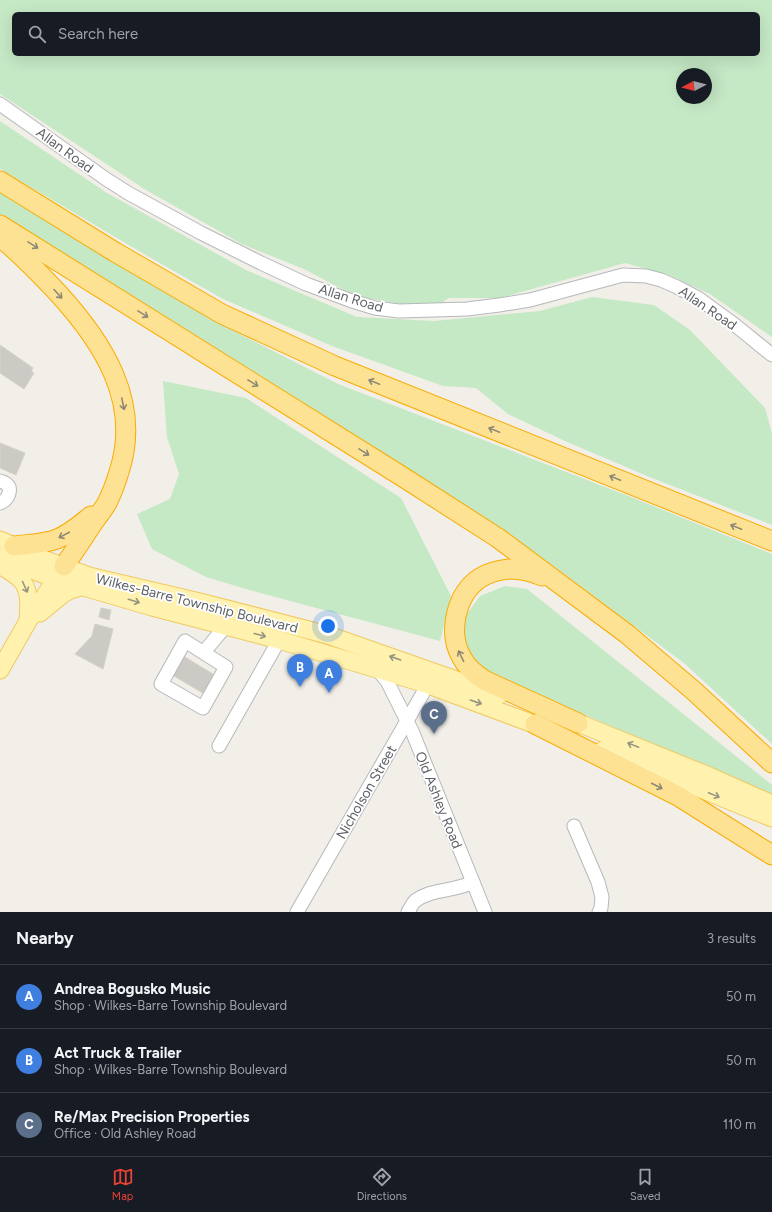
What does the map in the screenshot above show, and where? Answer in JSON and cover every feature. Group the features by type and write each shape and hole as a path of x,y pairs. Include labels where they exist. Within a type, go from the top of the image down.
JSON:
{"highway":[{"path":"0,181 115,252 229,317 335,366 772,541"},
{"path":"0,225 410,481 498,538 627,634 694,691 772,763"},
{"path":"0,237 18,251 71,308 102,351 118,383 124,406 126,442 120,471 106,504 60,572"},
{"path":"4,548 57,539 70,532 106,504"},
{"path":"571,592 540,575 527,570 518,569 488,573 479,578 471,586 460,603 456,614 455,635 461,657 476,675 578,723"},
{"path":"535,724 678,796 772,855"}],"main road":[{"name":"Wilkes-Barre Township Boulevard","path":"4,548 43,559 60,572 84,586 152,607 278,640 377,669 429,678 578,723 709,776 772,804"},
{"path":"0,565 20,579 26,587 28,597 28,621"},
{"name":"Wilkes-Barre Township Boulevard","path":"60,572 89,576 328,635 535,724 772,818"},
{"path":"0,670 28,621 60,572"},
{"path":"28,621 63,594 70,590 84,586"}],"street":[{"name":"Allan Road","path":"0,104 106,180 128,193 201,233 262,263 306,284 352,301 375,308 399,310 467,308 530,300 622,275 646,276 661,280 698,298 772,355"},
{"path":"0,481 9,487 7,498 5,501 0,503"},
{"path":"204,620 208,630 204,652"},
{"path":"204,652 227,626"},
{"path":"219,746 278,640"},
{"path":"185,641 204,652 226,667 203,708 161,684 185,641"},
{"name":"Old Ashley Road","path":"377,669 387,681 412,731 485,912"},
{"name":"Nicholson Street","path":"297,912 423,693 429,678"},
{"path":"574,826 598,882 602,897 599,912"},
{"path":"408,912 414,902 423,897 434,892 456,889 472,882"}],"green space":[{"path":"0,0 772,0 772,337 710,294 669,275 625,263 500,298 448,298 441,304 419,307 355,296 306,270 242,244 146,190 0,94"},
{"path":"0,121 107,193 246,270 357,317 434,321 540,311 592,297 654,305 690,330 765,408 772,434 772,525 647,476 565,441 508,414 476,388 443,386 332,346 223,299 0,169"},
{"path":"0,190 210,319 338,384 631,497 772,554 772,744 684,663 552,565 419,477 0,218"},
{"path":"163,381 246,398 401,498 451,596 440,641 206,577 152,549 137,514 170,499 179,474 167,437"},
{"path":"505,586 527,589 772,785 772,795 487,673 469,658 462,639 466,615 480,596"}],"building":[{"path":"0,345 33,368 31,371 34,373 24,389 0,373"},
{"path":"0,443 25,453 16,475 0,468"},
{"path":"101,608 111,610 109,620 99,617"},
{"path":"95,624 113,629 103,669 75,654 92,636"},
{"path":"180,654 216,676 206,695 169,673"}],"place":[{"name":"Act Truck & Trailer","path":"300,687"},
{"name":"Andrea Bogusko Music","path":"329,693"},
{"name":"Re/Max Precision Properties","path":"434,734"}]}
